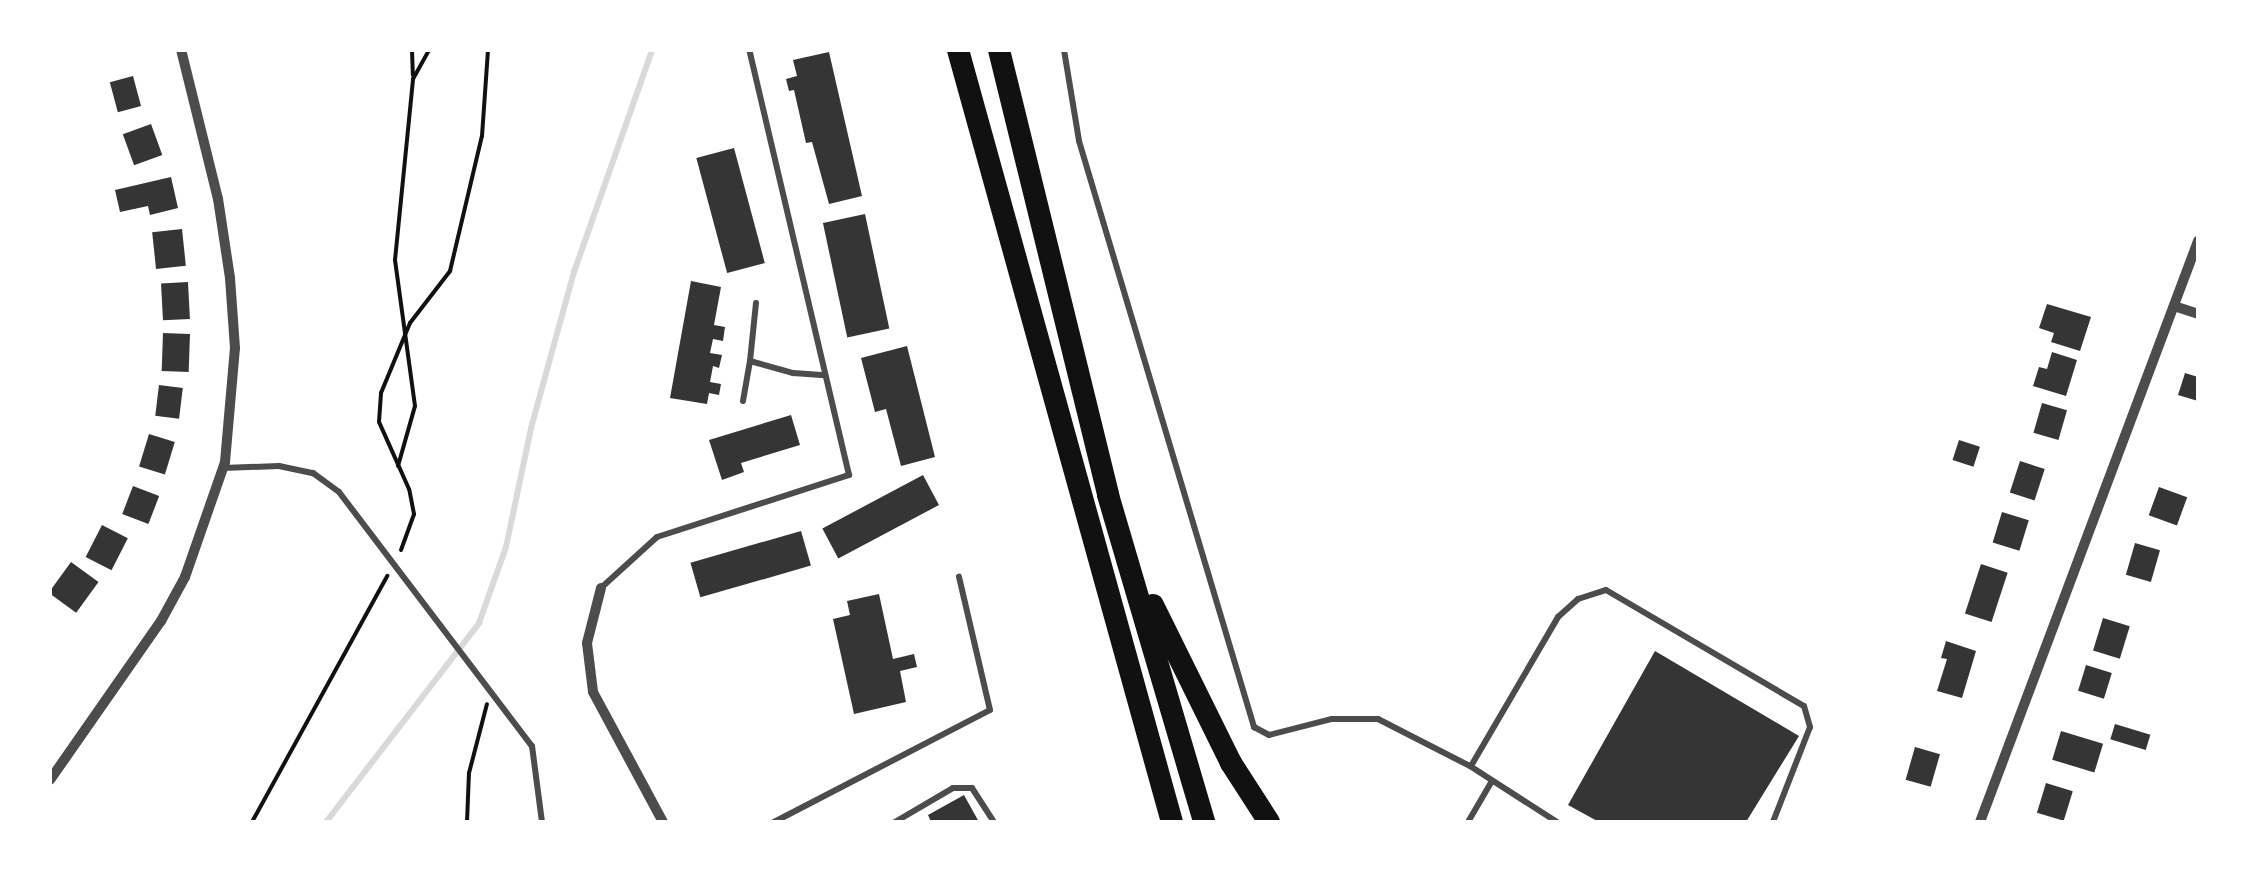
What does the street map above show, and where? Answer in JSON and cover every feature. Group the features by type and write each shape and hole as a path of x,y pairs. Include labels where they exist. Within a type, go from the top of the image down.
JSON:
{"highway":[{"path":"958,50 1172,822"},
{"path":"1000,50 1108,495 1204,822"},
{"path":"1131,563 1231,762 1270,822"},
{"path":"1132,686 1136,748 1155,822"}],"street":[{"path":"50,780 161,621 185,577 224,468 235,348 230,278 218,199 180,50"},
{"path":"1980,822 2198,242"},
{"path":"2174,306 2198,314"},
{"path":"601,588 586,643 593,692 663,822"}],"lane":[{"path":"601,588 657,537 849,475 749,50"},
{"path":"1064,50 1080,142 1254,726 1269,735 1332,719 1378,719 1470,766 1556,822"},
{"path":"743,401 756,304"},
{"path":"750,361 793,373 825,374"},
{"path":"224,468 279,466 312,474 339,492 468,656 532,746 542,822"},
{"path":"774,822 990,710 960,578"},
{"path":"1470,766 1558,617 1578,598 1606,590 1804,706 1810,727 1773,822"},
{"path":"1468,822 1492,782"},
{"path":"895,822 953,788 972,788 994,822"}],"path":[{"path":"398,467 415,406 396,260 413,79 412,50"},
{"path":"413,79 429,50"},
{"path":"252,822 395,563 414,514 409,489 379,422 381,393 419,307 450,271 482,136 488,50"},
{"path":"467,822 469,773 491,690"}],"building":[{"path":"829,52 862,196 829,204 812,142 806,143 794,90 789,91 786,79 797,76 793,60"},
{"path":"133,76 141,106 118,112 110,82"},
{"path":"151,124 162,155 134,165 123,134"},
{"path":"734,148 765,263 727,273 696,158"},
{"path":"171,177 178,208 150,215 148,206 120,212 115,190"},
{"path":"865,214 889,328 847,337 823,223"},
{"path":"182,229 186,266 156,269 152,232"},
{"path":"691,281 721,287 714,325 725,327 723,341 713,339 710,353 722,355 719,368 713,366 710,382 721,384 719,395 709,393 707,404 670,398"},
{"path":"188,282 190,319 163,320 161,283"},
{"path":"2047,304 2091,317 2080,351 2051,342 2054,333 2039,328"},
{"path":"163,333 190,334 189,372 162,371"},
{"path":"907,346 935,457 901,466 886,409 875,412 861,358"},
{"path":"2052,352 2077,360 2066,396 2033,386 2039,367 2047,369"},
{"path":"2185,373 2198,377 2198,401 2178,395"},
{"path":"159,385 183,388 179,419 155,416"},
{"path":"2042,403 2067,410 2058,440 2033,433"},
{"path":"791,415 800,445 741,463 744,472 722,480 709,440"},
{"path":"149,434 175,442 165,474 139,467"},
{"path":"1959,440 1980,447 1973,467 1953,460"},
{"path":"2020,461 2045,469 2035,500 2010,492"},
{"path":"923,475 939,505 838,559 822,529"},
{"path":"133,486 159,496 148,524 122,514"},
{"path":"2159,487 2187,497 2177,525 2149,515"},
{"path":"2002,512 2029,520 2019,551 1993,543"},
{"path":"102,525 128,538 111,570 86,557"},
{"path":"801,531 811,566 700,597 690,563"},
{"path":"2135,543 2160,550 2151,582 2126,575"},
{"path":"71,562 99,582 76,613 50,594"},
{"path":"1981,564 2008,573 1992,622 1965,613"},
{"path":"879,594 893,659 914,654 917,667 900,671 906,702 854,714 833,619 850,615 847,601"},
{"path":"2103,618 2130,626 2120,659 2093,651"},
{"path":"1946,641 1976,651 1962,698 1937,691 1947,659 1941,658"},
{"path":"1655,651 1799,736 1746,822 1599,822 1568,805"},
{"path":"2086,665 2112,673 2104,699 2078,691"},
{"path":"2115,724 2150,735 2146,750 2110,739"},
{"path":"2061,731 2103,744 2094,773 2052,760"},
{"path":"1915,747 1940,754 1931,787 1906,780"},
{"path":"2046,783 2073,791 2064,821 2037,813"},
{"path":"964,795 979,822 931,822 928,815"}],"waterway":[{"path":"326,822 479,623 506,547 531,428 574,272 652,50"}]}
